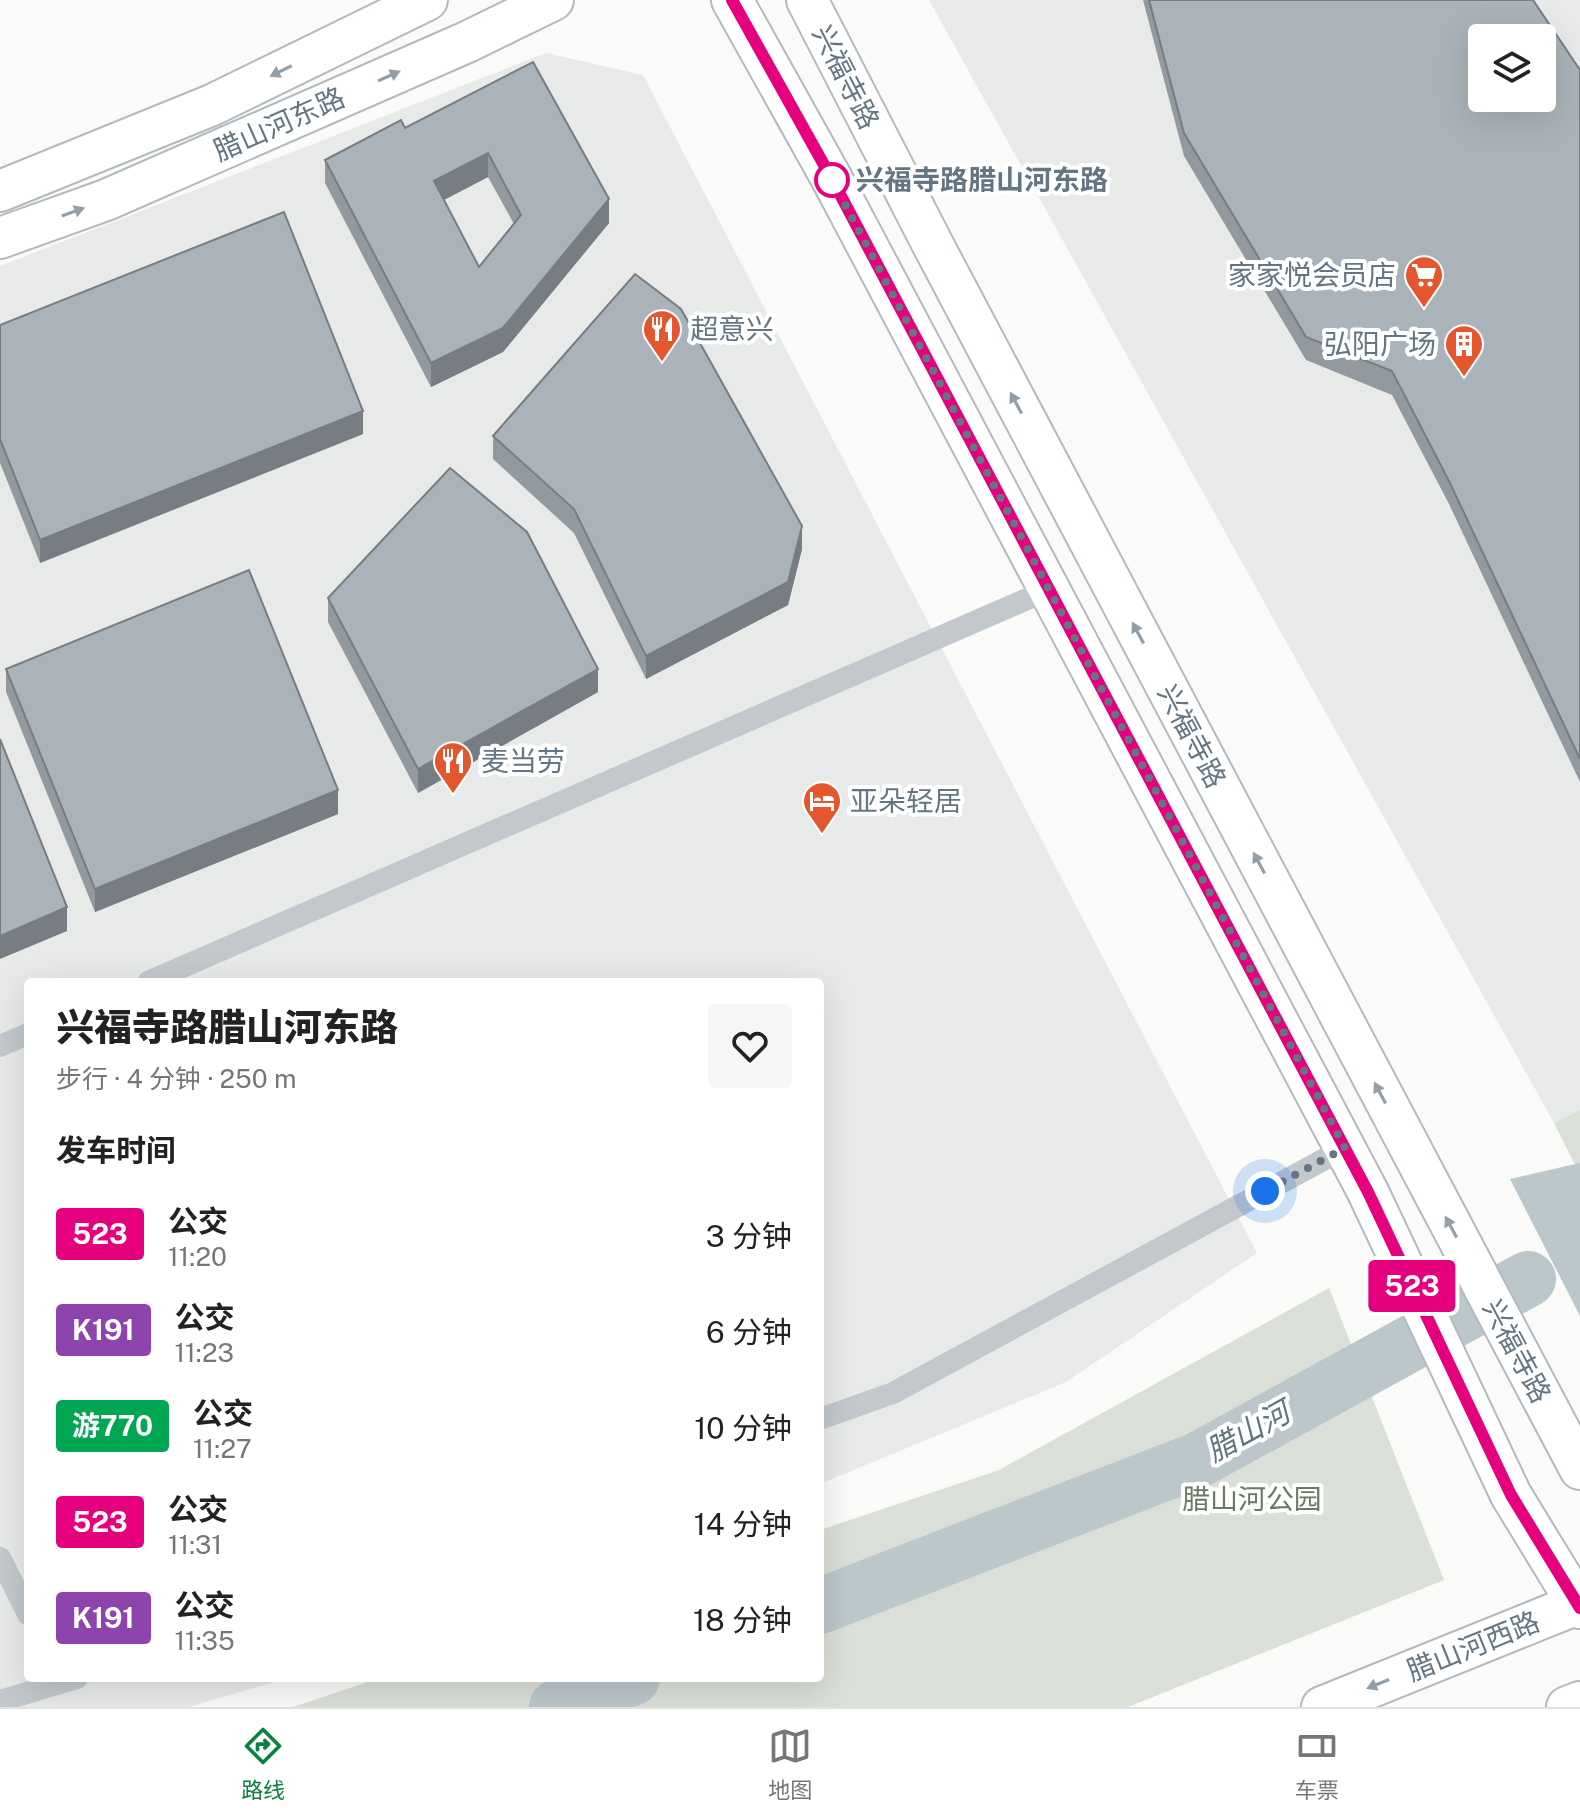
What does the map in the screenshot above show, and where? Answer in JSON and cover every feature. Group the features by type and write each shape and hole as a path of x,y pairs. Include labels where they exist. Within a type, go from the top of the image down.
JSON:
{"main road":[{"name":"腊山河东路","path":"0,191 212,105 427,0"},
{"name":"腊山河东路","path":"0,238 106,200 467,42 553,0"},
{"name":"兴福寺路","path":"732,0 833,181 1368,1192 1511,1495 1579,1605"},
{"name":"兴福寺路","path":"807,0 932,243 1580,1469"},
{"name":"腊山河西路","path":"1322,1707 1579,1605"},
{"path":"1567,1707 1580,1702"}],"street":[{"path":"157,978 1048,590"},
{"path":"0,1046 24,1036"},
{"path":"824,1418 893,1393 1345,1148"},
{"path":"0,1558 24,1606"},
{"path":"0,1701 61,1682"}],"shaded area":[{"path":"929,0 1580,0 1580,1110 1554,1123"},
{"path":"546,53 643,75 1257,1253 1066,1382 824,1482 824,978 24,978 24,1682 274,1682 189,1707 0,1707 0,266"},
{"path":"1580,1163 1580,1316 1510,1179"}],"green space":[{"path":"1580,1110 1580,1175 1554,1123"},
{"name":"腊山河公园","path":"1329,1288 1444,1580 1128,1707 293,1707 368,1682 824,1682 824,1529 999,1470"}],"building":[{"name":"弘阳广场","path":"1149,0 1533,0 1549,24 1468,24 1468,112 1556,112 1556,34 1580,70 1580,759 1449,481 1392,371 1306,337 1184,133"},
{"path":"533,62 609,199 503,328 431,363 325,160 401,120 405,128","holes":["488,153 521,215 479,267 434,181"]},
{"path":"284,212 363,411 40,540 0,439 0,325"},
{"path":"635,274 681,309 802,526 788,582 646,656 574,509 493,436"},
{"path":"450,468 527,532 598,669 418,769 328,598"},
{"path":"249,570 338,790 95,889 6,669"},
{"path":"0,739 67,907 0,936"}],"waterway":[{"name":"腊山河","path":"824,1604 1198,1460 1528,1279"},
{"name":"腊山河","path":"557,1707 622,1682"}],"bus line":[{"name":"523","path":"732,0 833,181 1368,1192 1511,1495 1580,1608"}],"place":[{"name":"兴福寺路腊山河东路","path":"832,180"},
{"name":"家家悦会员店","path":"1424,309"},
{"name":"超意兴","path":"662,363"},
{"name":"弘阳广场","path":"1464,378"},
{"name":"麦当劳","path":"453,795"},
{"name":"亚朵轻居","path":"822,835"}],"route":[{"path":"832,180 1345,1148 1265,1191"}]}
